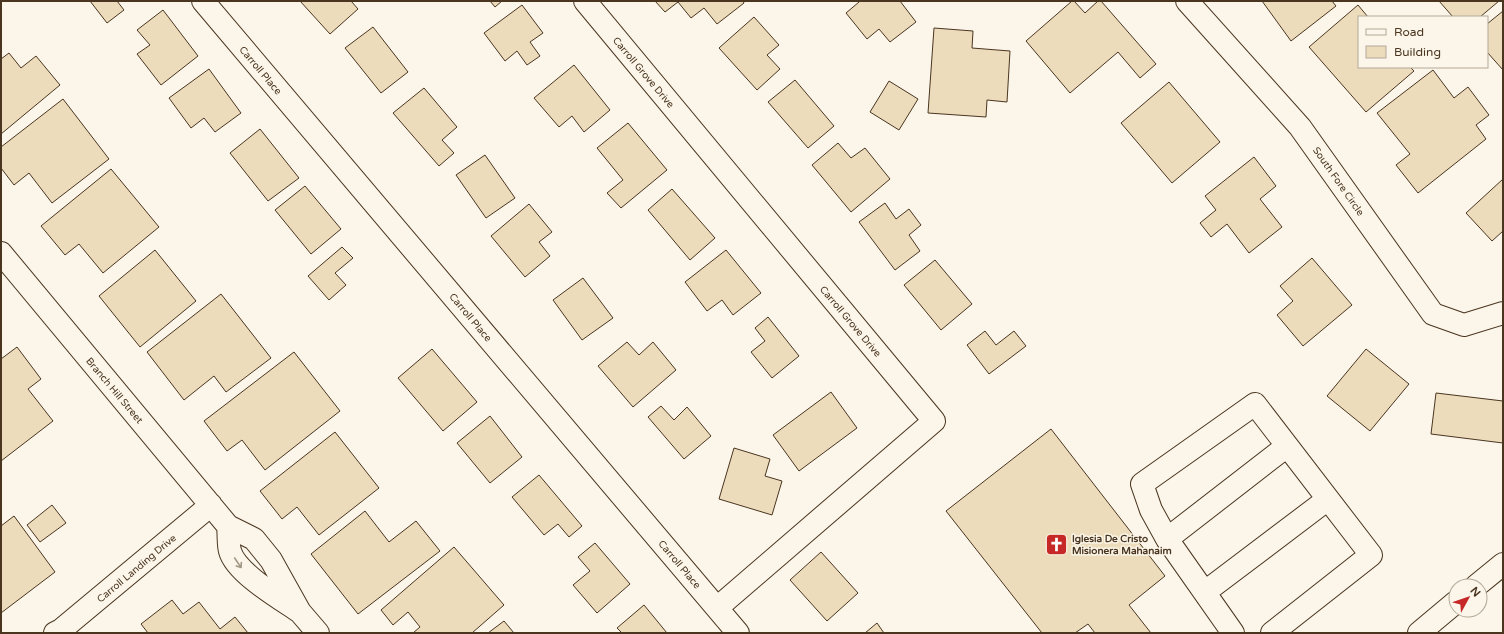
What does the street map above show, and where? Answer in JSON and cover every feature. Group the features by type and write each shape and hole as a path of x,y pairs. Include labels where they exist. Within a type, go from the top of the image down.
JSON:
{"street":[{"name":"Carroll Place","path":"203,1 738,633"},
{"name":"Carroll Grove Drive","path":"585,1 934,421 717,608"},
{"name":"South Fore Circle","path":"1187,1 1300,127 1433,314 1464,325 1503,313"},
{"name":"Branch Hill Street","path":"1,253 228,526 254,539 271,560 300,612 318,633"},
{"path":"1233,633 1167,539 1151,510 1142,484 1255,404 1371,555 1272,633"},
{"path":"1167,539 1287,446"},
{"path":"1205,592 1328,499"},
{"name":"Carroll Landing Drive","path":"59,632 211,505"},
{"name":"Branch Hill Street","path":"228,526 230,552 242,570 259,584 300,612"},
{"path":"1488,578 1501,569"},
{"path":"1419,633 1448,609"}],"building":[{"path":"90,1 117,1 124,10 107,23"},
{"path":"300,1 351,1 358,9 330,34"},
{"path":"490,1 502,1 495,7"},
{"path":"655,1 743,1 744,3 717,24 704,8 691,18 678,2 665,12"},
{"path":"858,1 900,1 916,22 890,42 879,29 867,39 846,13 859,2"},
{"path":"1072,1 1074,1 1085,13 1098,1 1101,1 1156,64 1140,78 1118,52 1070,93 1026,41"},
{"path":"1262,1 1332,1 1336,6 1291,41"},
{"path":"1439,1 1499,1 1481,16 1452,16"},
{"path":"522,5 543,33 530,42 540,56 527,65 517,51 505,61 484,33"},
{"path":"1358,5 1367,16 1358,16 1358,68 1411,68 1414,71 1366,112 1309,47"},
{"path":"163,10 198,56 161,85 137,54 150,45 137,30"},
{"path":"1503,11 1503,70 1488,53 1488,23"},
{"path":"754,17 779,45 767,55 780,69 757,90 719,48"},
{"path":"373,27 408,72 381,93 345,48"},
{"path":"934,28 973,31 972,48 1010,51 1007,102 987,100 986,117 928,113"},
{"path":"9,53 21,68 36,56 60,85 1,134 1,59"},
{"path":"574,65 610,110 584,132 572,116 559,127 534,98"},
{"path":"209,69 241,113 215,132 204,118 191,128 169,98"},
{"path":"1433,70 1454,98 1468,87 1489,115 1476,125 1486,139 1418,193 1396,165 1410,154 1377,113"},
{"path":"795,80 834,126 808,148 768,102"},
{"path":"889,81 918,99 899,130 870,112"},
{"path":"1169,82 1220,142 1172,183 1121,123"},
{"path":"424,88 457,127 442,140 454,153 439,166 393,113"},
{"path":"63,99 109,159 52,203 29,173 14,185 1,168 1,147"},
{"path":"628,123 667,170 621,208 607,193 623,180 597,148"},
{"path":"260,129 299,178 268,201 230,153"},
{"path":"838,143 851,158 865,148 890,179 851,212 812,165"},
{"path":"485,155 515,198 486,218 456,175"},
{"path":"1254,157 1276,186 1260,199 1282,227 1249,253 1227,224 1211,237 1200,223 1216,210 1205,196"},
{"path":"111,169 159,227 103,273 79,244 65,255 41,226"},
{"path":"1503,179 1503,231 1492,241 1466,213"},
{"path":"305,186 341,229 311,254 275,210"},
{"path":"672,189 715,238 690,260 648,210"},
{"path":"885,203 896,219 909,209 921,225 909,235 920,251 895,270 859,222"},
{"path":"529,204 552,232 539,242 550,256 525,277 491,236"},
{"path":"342,247 353,258 335,273 346,285 329,300 308,276"},
{"path":"155,250 196,301 140,347 99,296"},
{"path":"726,250 761,293 733,315 722,300 707,311 685,282"},
{"path":"1312,258 1352,305 1303,346 1277,315 1293,301 1280,286"},
{"path":"935,260 972,304 941,330 904,285"},
{"path":"583,278 613,318 582,340 553,300"},
{"path":"221,294 271,358 226,392 214,376 184,400 147,352"},
{"path":"768,317 799,356 772,378 751,352 765,341 755,328"},
{"path":"985,331 996,345 1014,331 1026,346 989,374 967,345"},
{"path":"627,342 639,355 653,342 676,370 633,407 598,366"},
{"path":"17,347 41,379 28,389 53,421 1,461 1,359"},
{"path":"432,349 477,402 443,431 398,378"},
{"path":"1366,349 1409,384 1370,431 1327,396"},
{"path":"294,352 340,411 265,470 242,440 227,451 204,421"},
{"path":"831,392 857,428 799,471 773,435"},
{"path":"1436,393 1503,401 1503,443 1431,434"},
{"path":"661,406 674,420 687,407 711,436 684,459 648,417"},
{"path":"490,416 522,457 490,483 457,443"},
{"name":"Iglesia De Cristo Misionera Mahanaim","path":"1051,429 1165,576 1129,605 1151,633 1095,633 1088,624 1075,633 1042,633 946,511"},
{"path":"335,432 379,488 319,535 297,507 282,519 260,491"},
{"path":"734,448 770,459 765,476 782,481 772,515 719,499"},
{"path":"539,475 582,526 569,537 558,524 544,535 512,497"},
{"path":"52,505 66,523 40,542 27,525"},
{"path":"365,511 389,542 416,521 440,551 358,614 311,554"},
{"path":"14,516 55,572 1,613 1,526"},
{"path":"595,543 630,584 597,613 573,585 590,571 578,557"},
{"path":"454,547 504,605 472,633 413,633 420,627 408,612 393,625 381,610"},
{"path":"821,552 858,593 827,621 790,580"},
{"path":"172,600 183,614 199,602 220,629 235,617 248,633 148,633 141,624"},
{"path":"644,605 667,633 622,633 617,628"},
{"path":"504,621 514,633 488,633"},
{"path":"877,623 884,633 865,633"}],"place":[{"name":"Iglesia De Cristo Misionera Mahanaim","path":"1056,544"}]}
